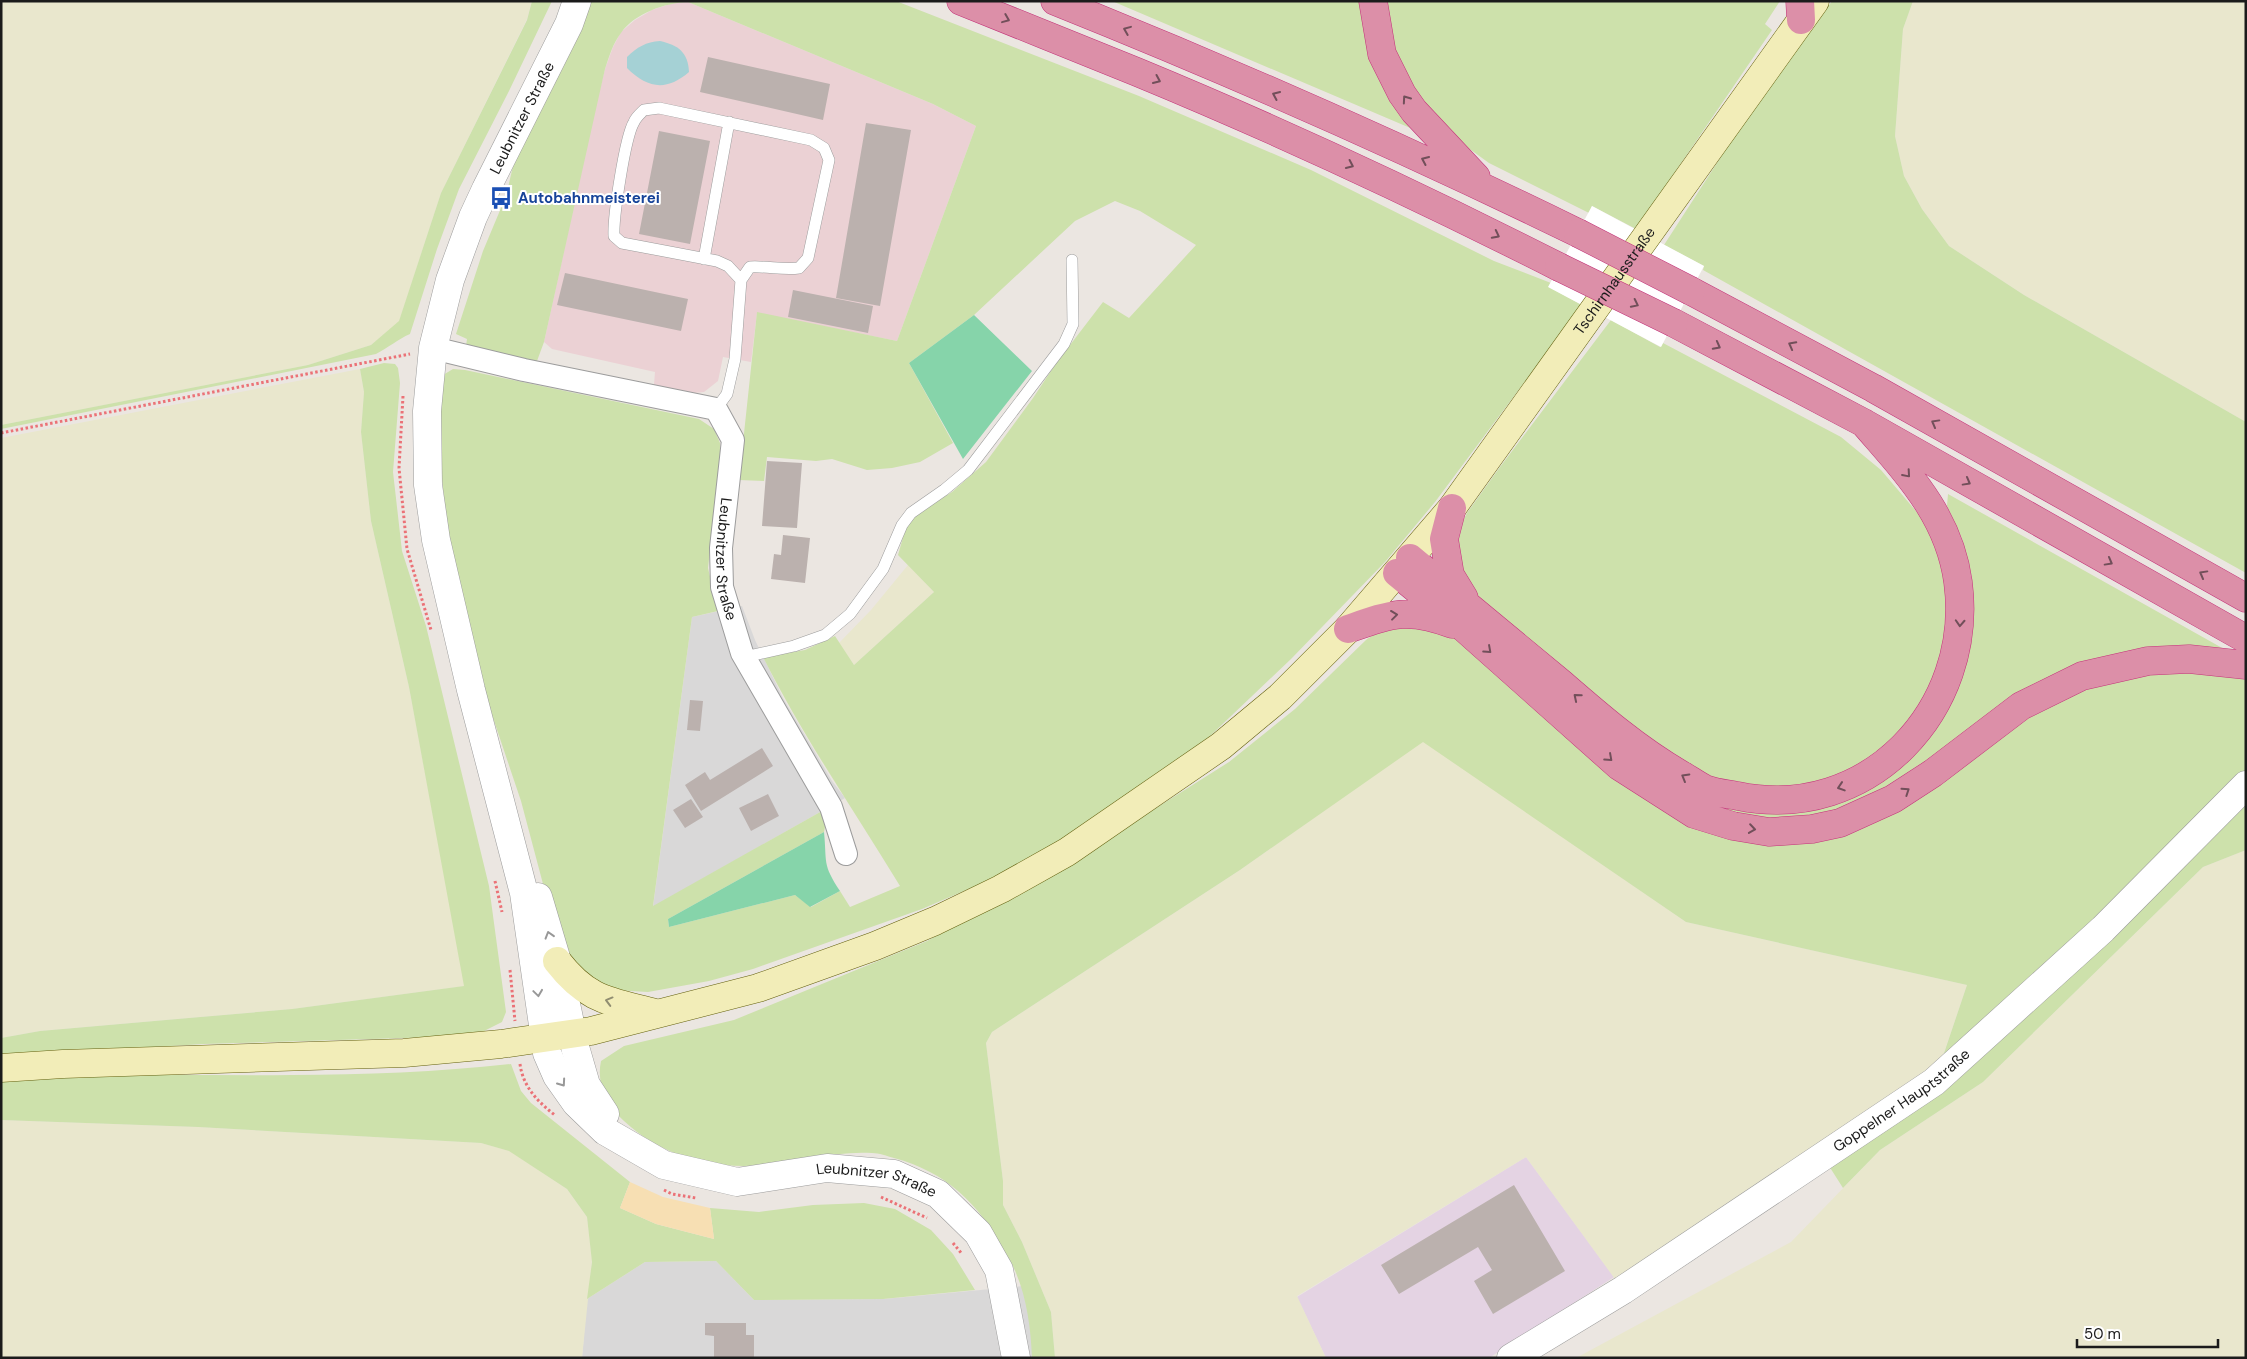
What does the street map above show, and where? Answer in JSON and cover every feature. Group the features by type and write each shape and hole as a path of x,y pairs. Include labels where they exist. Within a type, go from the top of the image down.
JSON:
{"highway":[{"path":"961,1 1138,72 1305,145 1436,205 1674,323 1864,423 2246,639"},
{"path":"1055,1 1159,43 1485,188 1578,233 1873,388 2246,598"},
{"path":"1374,1 1382,54 1402,94 1414,111 1485,188"},
{"path":"1404,566 1467,617 1621,735 1656,760 1706,789 1756,800 1784,800 1811,797 1852,784 1878,768 1905,746 1925,720 1946,685 1957,652 1961,621 1958,580 1950,546 1938,519 1921,490 1864,423"},
{"path":"1452,508 1444,538 1450,575 1467,617 1619,766 1694,814 1732,826 1769,832 1812,829 1840,823 1894,799 1933,773 2021,706 2082,676 2148,661 2189,659 2246,665"},
{"path":"1348,629 1388,615 1412,613 1431,616 1467,617"}],"main road":[{"name":"Tschirnhausstraße","path":"1,1068 63,1064 404,1053 516,1042 591,1031 758,988 875,946 936,921 1067,852 1222,746 1280,697 1348,629 1404,566 1452,508 1805,8"},
{"path":"557,961 573,981 598,998 656,1014"}],"street":[{"name":"Leubnitzer Straße","path":"470,690 436,540 428,485 427,411 417,349 450,280 473,217 569,24 577,1"},
{"path":"417,349 716,409"},
{"name":"Leubnitzer Straße","path":"716,409 733,440 721,548 722,587 744,656 831,807 846,854"},
{"path":"470,690 501,762 557,961 575,1047 586,1085 612,1126 633,1148"},
{"path":"470,690 524,893 544,1038 557,1076 576,1103 605,1130 633,1148"},
{"name":"Goppelner Hauptstraße","path":"1511,1358 1623,1290 1934,1082 2103,929 2245,785"},
{"name":"Leubnitzer Straße","path":"633,1148 664,1165 737,1182 827,1168 894,1174 938,1194 978,1233 999,1270 1016,1358"}],"lane":[{"path":"716,409 727,394 735,359 741,280 750,267 763,266 783,270 800,268 808,258 829,160 824,148 811,140 659,108 644,110 633,122 613,221 614,236 622,243 717,261 728,266 741,280"},
{"path":"704,259 729,122"},
{"path":"744,656 794,646 825,635 850,614 883,569 902,525 911,513 944,490 968,470 1064,344 1073,324 1072,260"}],"path":[{"path":"407,364 417,349"},
{"path":"1,433 417,349"},
{"path":"404,394 399,468 407,549 432,630"},
{"path":"495,880 503,917"},
{"path":"509,963 521,1078 539,1102 562,1121"},
{"path":"656,1186 672,1194 698,1198"},
{"path":"877,1196 925,1216 932,1223"},
{"path":"946,1236 964,1258"}],"shaded area":[{"path":"1,1 532,1 527,19 441,193 399,322 371,345 308,365 1,425"},
{"path":"1913,1 2246,1 2246,422 2024,295 1949,246 1922,209 1904,176 1895,136 1903,29"},
{"name":"Autobahnmeisterei","path":"688,2 933,104 976,126 897,341 757,313 751,362 723,357 718,381 704,392 693,393 654,385 655,372 552,349 544,342 595,109 605,69 613,47 621,32 635,20 652,10 673,3"},
{"path":"360,369 364,392 361,432 371,521 409,687 465,986 292,1009 40,1031 1,1038 1,438"},
{"path":"908,565 934,592 854,665 839,643 871,610"},
{"path":"742,606 755,640 783,698 832,781 845,798 653,907 692,617"},
{"path":"1423,741 1686,922 1967,985 1934,1082 1623,1290 1526,1157 1297,1296 1326,1358 1055,1358 1051,1312 1022,1242 1003,1205 1003,1181 986,1043 992,1032 1240,870"},
{"path":"2246,850 2246,1358 1576,1358 1791,1242 1880,1150 1983,1082 2203,867"},
{"path":"1,1120 198,1127 481,1143 510,1151 567,1189 587,1217 592,1260 582,1358 1,1358"},
{"path":"1526,1157 1614,1277 1489,1358 1326,1358 1297,1297"},
{"path":"716,1261 754,1300 884,1299 1023,1286 1055,1358 582,1358 587,1299 645,1262"}],"green space":[{"path":"532,1 552,1 459,189 437,249 410,334 376,354 1,429 1,425 308,365 371,345 399,321 441,193 527,20"},
{"path":"588,1 896,1 1139,96 1311,170 1494,261 1551,283 1549,287 1582,305 1435,502 1385,562 1291,659 1209,737 1060,842 994,878 922,909 753,969 709,981 648,992 613,990 590,981 560,948 521,801 487,700 448,537 439,450 440,389 443,375 453,369 465,370 699,419 714,429 720,443 720,465 708,568 718,611 692,617 653,906 822,811 826,822 824,832 668,919 669,927 795,895 811,907 840,891 850,907 900,886 812,745 763,657 805,650 835,636 854,665 934,592 898,555 908,520 952,492 986,462 1057,362 1103,302 1129,318 1196,245 1140,211 1115,201 1075,221 974,315 909,363 953,443 920,462 892,468 867,470 832,459 816,461 767,457 764,481 739,480 757,312 897,341 976,126 933,104 688,2 670,4 651,10 634,20 621,33 613,46 605,69 544,342 537,361 466,346 467,339 456,334 483,251 506,196 518,145"},
{"path":"1112,1 1366,1 1422,133"},
{"path":"1383,1 1780,1 1765,24 1772,30 1636,229 1592,206 1589,213 1489,163 1435,124 1392,57"},
{"path":"1832,1 1913,1 1903,29 1895,136 1904,176 1922,209 1949,246 2024,295 2246,422 2246,573 1703,270 1704,266 1664,245 1728,146"},
{"path":"974,315 1032,371 963,459 909,363"},
{"path":"1611,320 1660,347 1663,343 1841,437 1881,470 1927,524 1946,580 1946,649 1916,716 1887,749 1846,773 1808,786 1786,789 1702,777 1678,765 1466,587 1456,534 1467,513"},
{"path":"384,363 395,364 398,368 400,383 393,472 402,551 426,626 489,886 506,1012 502,1022 484,1031 438,1037 204,1044 1,1056 1,1038 40,1031 292,1009 464,986 409,687 371,521 361,432 364,392 360,369"},
{"path":"1948,494 2224,649 2150,651 1899,788 1809,822 1735,820 1697,799 1756,811 1783,812 1811,808 1955,691 1968,658 1973,625 1972,578 1962,539 1947,506"},
{"path":"1390,625 1446,631 1615,775 1792,839 2088,684 2151,669 2228,674 2246,680 2246,774 2067,947 1941,1062 1967,985 1686,922 1423,742 1240,870 992,1032 986,1043 1003,1181 1003,1205 1022,1242 1051,1312 1055,1358 1032,1358 1026,1304 1015,1270 983,1217 959,1192 945,1181 913,1164 872,1153 831,1155 763,1165 744,1166 707,1163 671,1152 639,1133 618,1115 608,1101 600,1078 601,1061 624,1046 734,1020 927,941 1069,863 1229,762 1295,709 1367,639"},
{"path":"2246,799 2246,850 2203,867 1983,1082 1880,1150 1843,1188 1829,1166"},
{"path":"824,832 828,868 840,891 810,907 795,895 669,927 668,919"},
{"path":"511,1064 521,1091 531,1103 630,1182 620,1208 656,1224 714,1239 710,1208 759,1212 813,1205 864,1203 895,1209 931,1230 953,1254 975,1290 883,1299 754,1300 716,1261 645,1262 587,1299 592,1262 587,1217 567,1189 509,1151 481,1143 198,1127 1,1120 1,1081 110,1075 374,1074"}],"sand":[{"path":"630,1182 663,1197 710,1208 714,1239 656,1224 620,1208"}],"water":[{"path":"660,41 677,47 684,54 687,59 689,72 672,83 665,85 657,85 642,80 627,68 627,57 634,50"}],"pier":[{"path":"1592,206 1704,266 1661,347 1548,287"}],"building":[{"path":"708,57 830,84 823,120 700,92"},
{"path":"866,123 911,130 880,306 836,298"},
{"path":"659,131 710,141 690,244 639,234"},
{"path":"565,273 688,299 681,331 557,305"},
{"path":"793,290 873,306 868,333 788,317"},
{"path":"767,461 802,463 797,528 762,526"},
{"path":"783,535 810,538 805,583 771,579 774,554 781,555"},
{"path":"690,700 703,701 700,731 687,730"},
{"path":"762,748 773,766 701,811 685,785 705,772 710,780"},
{"path":"768,794 779,816 751,831 739,808"},
{"path":"691,799 703,817 685,828 673,810"},
{"path":"1514,1185 1565,1271 1493,1314 1474,1281 1492,1270 1478,1247 1399,1294 1381,1265"},
{"path":"705,1323 746,1323 746,1335 754,1335 754,1358 714,1358 714,1336 705,1335"}],"place":[{"name":"Autobahnmeisterei","path":"501,198"}]}
